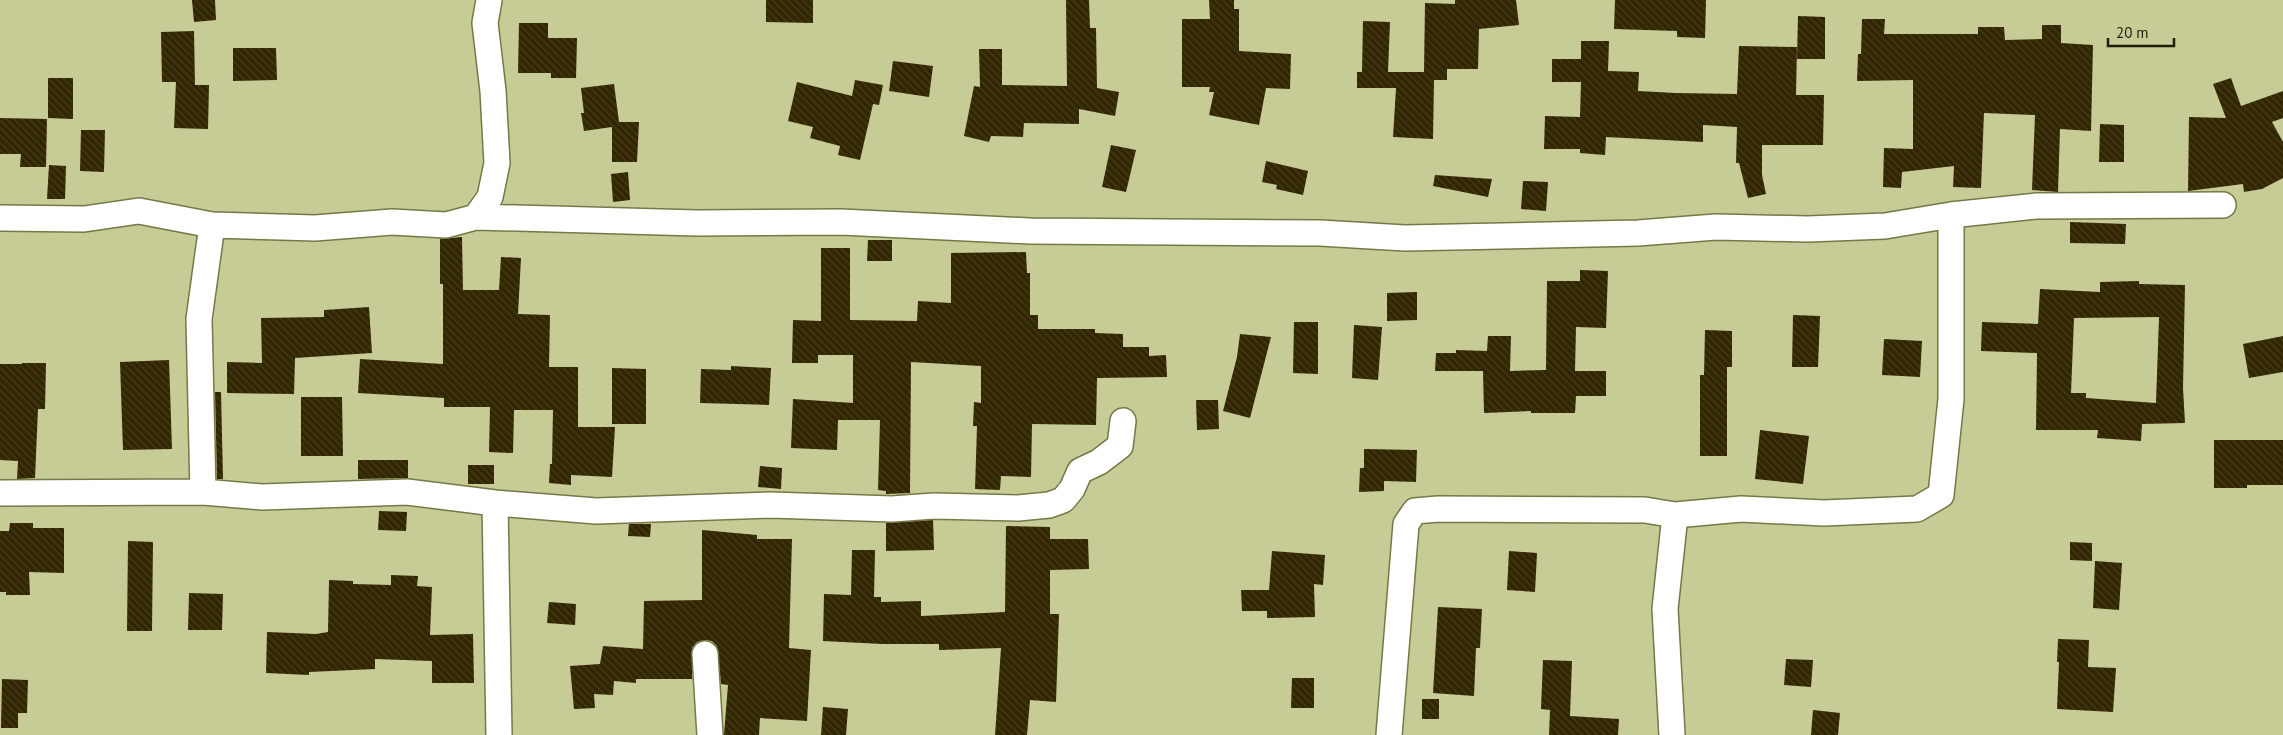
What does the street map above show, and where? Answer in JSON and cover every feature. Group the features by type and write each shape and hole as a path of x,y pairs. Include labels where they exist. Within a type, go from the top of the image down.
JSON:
{"street":[{"path":"476,217 490,197 497,162 494,91 485,23 489,0"},
{"path":"0,218 84,219 139,211 212,225 315,228 392,222 446,225 476,217 697,223 841,222 1030,231 1320,232 1406,238 1638,233 1716,227 1808,229 1885,226 1951,215 2036,206 2223,205"},
{"path":"1389,735 1406,524 1415,512 1438,509 1645,510 1675,515 1742,509 1824,513 1917,510 1941,495 1951,399 1951,215"},
{"path":"203,492 199,319 212,225"},
{"path":"0,494 203,492 262,497 407,492 495,503 596,511 771,505 892,509 934,506 1018,508 1049,505 1063,500 1072,489 1080,471 1099,462 1120,446 1123,421"},
{"path":"495,503 499,735"},
{"path":"1672,735 1666,609 1675,515"},
{"path":"705,654 710,735"}],"building":[{"path":"192,0 215,0 216,20 194,22"},
{"path":"766,0 813,0 813,23 766,22"},
{"path":"1066,0 1089,0 1090,28 1096,28 1097,88 1119,92 1115,116 1079,109 1079,124 1024,123 1023,137 991,136 989,142 964,136 974,86 980,87 979,49 1002,49 1002,85 1067,86"},
{"path":"1209,0 1234,0 1234,9 1239,9 1239,51 1291,54 1290,89 1266,88 1259,125 1209,115 1214,92 1209,92 1210,87 1182,87 1182,19 1210,19"},
{"path":"1455,0 1516,0 1519,25 1479,29 1478,69 1447,69 1447,80 1434,80 1433,139 1393,137 1396,88 1357,88 1357,72 1362,72 1363,21 1390,22 1388,72 1424,72 1425,3 1455,4"},
{"path":"1615,0 1706,0 1705,38 1677,37 1677,31 1614,29"},
{"path":"1798,16 1825,17 1825,59 1797,59"},
{"path":"1862,19 1885,19 1884,34 1978,34 1978,27 2004,27 2005,40 2042,39 2042,25 2061,25 2061,43 2093,45 2091,131 2060,129 2058,192 2032,190 2035,115 1984,113 1981,188 1953,187 1954,166 1902,172 1901,188 1883,187 1884,148 1913,149 1913,80 1857,81 1858,54 1861,54"},
{"path":"519,23 548,23 548,38 577,38 576,78 551,78 551,73 518,73"},
{"path":"194,31 195,85 209,85 208,129 174,128 176,82 162,82 161,32"},
{"path":"1581,41 1609,41 1608,71 1639,72 1638,91 1676,93 1737,94 1739,46 1797,47 1796,95 1824,95 1823,145 1762,145 1762,175 1766,194 1748,198 1739,163 1736,163 1737,127 1703,125 1703,142 1606,137 1605,155 1580,153 1580,149 1544,149 1545,116 1580,117 1581,82 1552,82 1552,59 1581,59"},
{"path":"233,48 276,48 277,80 233,81"},
{"path":"893,61 933,66 929,97 889,91"},
{"path":"48,78 73,78 73,119 48,118"},
{"path":"2231,78 2241,106 2283,91 2283,118 2272,122 2283,142 2283,178 2262,189 2244,192 2243,184 2188,191 2189,117 2226,118 2213,84"},
{"path":"855,80 883,85 879,105 873,104 860,160 838,155 840,146 810,138 813,127 788,121 797,82 852,96"},
{"path":"614,84 619,122 639,122 637,162 612,162 612,127 584,131 581,113 584,113 581,88"},
{"path":"0,118 47,119 46,167 20,167 21,154 0,154"},
{"path":"2100,124 2124,125 2124,162 2099,162"},
{"path":"81,130 105,130 104,172 80,171"},
{"path":"1111,145 1136,150 1126,192 1102,187"},
{"path":"1266,161 1308,171 1303,195 1276,189 1277,185 1262,182"},
{"path":"49,165 66,166 65,199 47,199"},
{"path":"628,172 630,200 613,202 611,174"},
{"path":"1435,175 1492,179 1488,197 1433,186"},
{"path":"1523,181 1548,182 1546,211 1521,209"},
{"path":"2070,222 2126,224 2125,244 2070,243"},
{"path":"462,237 463,290 499,290 501,257 521,258 518,314 550,315 549,367 578,367 578,427 615,427 612,477 571,475 571,485 549,483 550,464 552,464 553,410 514,410 513,453 489,452 490,407 444,407 444,398 358,393 360,359 443,364 443,284 440,284 440,239"},
{"path":"868,240 892,240 892,261 867,261"},
{"path":"821,248 850,248 850,320 917,321 918,301 951,303 951,253 1026,252 1027,273 1030,273 1030,315 1038,315 1038,329 1095,329 1095,333 1123,334 1123,347 1149,347 1149,356 1166,355 1167,377 1097,378 1096,425 1032,424 1031,477 1001,476 1000,490 975,489 977,426 973,426 974,402 981,403 981,366 911,362 910,493 886,494 886,491 878,490 880,420 838,420 837,450 791,448 793,399 853,403 853,355 818,355 818,363 792,363 793,320 821,321"},
{"path":"1580,270 1608,271 1606,328 1576,327 1575,371 1606,371 1606,396 1576,396 1575,413 1531,413 1531,411 1484,413 1483,371 1435,371 1436,353 1456,353 1456,350 1487,351 1488,336 1511,336 1510,371 1546,370 1547,281 1580,281"},
{"path":"2139,281 2139,284 2185,285 2183,388 2185,423 2142,424 2141,441 2097,438 2098,430 2036,430 2037,353 1981,351 1982,322 2038,324 2040,289 2100,292 2100,282","holes":["2159,317 2156,403 2086,398 2086,393 2071,393 2074,318"]},
{"path":"1417,292 1417,320 1387,321 1387,293"},
{"path":"369,307 372,353 295,358 294,394 227,393 227,362 262,363 261,318 324,317 324,310"},
{"path":"1793,315 1820,316 1818,367 1792,367"},
{"path":"1294,322 1318,322 1318,374 1293,373"},
{"path":"1354,325 1382,327 1378,380 1352,378"},
{"path":"1705,330 1732,331 1732,367 1727,367 1727,456 1700,456 1700,375 1704,375"},
{"path":"1240,334 1271,337 1250,418 1223,411 1237,357"},
{"path":"2283,336 2283,372 2249,378 2243,344"},
{"path":"1884,339 1922,341 1920,377 1882,375"},
{"path":"169,360 172,449 123,450 120,362"},
{"path":"46,363 45,409 38,409 35,478 17,479 18,461 0,460 0,364"},
{"path":"731,366 771,368 769,405 700,403 701,369 731,370"},
{"path":"612,368 646,369 646,424 612,424"},
{"path":"215,392 221,392 223,479 217,479"},
{"path":"301,397 342,397 343,456 301,456"},
{"path":"1196,400 1218,400 1219,429 1197,430"},
{"path":"1760,430 1809,436 1803,484 1755,479"},
{"path":"2214,440 2283,440 2283,485 2247,485 2247,488 2214,488"},
{"path":"1364,449 1417,450 1416,482 1384,481 1384,491 1359,492 1360,468 1364,468"},
{"path":"358,460 408,460 408,478 358,479"},
{"path":"468,465 494,465 494,484 468,484"},
{"path":"760,466 782,468 781,489 758,487"},
{"path":"379,511 407,512 406,531 378,530"},
{"path":"933,520 934,550 886,551 886,523"},
{"path":"10,523 33,523 33,528 64,528 64,573 29,572 30,595 6,595 6,592 0,592 0,531 9,531"},
{"path":"629,524 651,524 650,537 628,536"},
{"path":"1006,526 1050,527 1050,539 1088,539 1089,569 1050,570 1050,614 1059,614 1056,702 1030,700 1027,735 995,735 1001,648 939,650 939,644 823,641 824,594 851,595 852,550 875,550 874,597 881,597 881,602 921,601 921,616 1005,612"},
{"path":"702,530 757,535 757,539 792,539 789,648 811,650 807,721 760,718 759,735 724,735 728,685 721,684 717,646 712,641 705,640 697,642 692,648 692,679 636,679 636,683 614,681 613,695 594,694 595,708 574,709 570,666 600,664 603,646 643,649 644,601 702,600"},
{"path":"128,541 153,542 152,631 127,631"},
{"path":"2070,542 2092,543 2092,561 2070,560"},
{"path":"1272,551 1325,555 1323,585 1314,584 1315,617 1267,618 1267,611 1242,611 1241,590 1269,590"},
{"path":"1509,551 1537,553 1535,592 1507,590"},
{"path":"2095,561 2122,563 2119,610 2093,608"},
{"path":"391,575 418,576 417,586 432,587 430,635 473,634 474,683 432,683 432,661 375,659 375,669 309,672 309,675 266,673 267,632 316,634 328,632 329,580 353,581 353,584 391,585"},
{"path":"189,593 223,594 222,630 188,630"},
{"path":"549,602 576,604 575,625 547,623"},
{"path":"1438,607 1482,609 1480,648 1476,648 1474,696 1433,693"},
{"path":"2058,639 2089,640 2088,667 2116,668 2113,712 2057,709"},
{"path":"1786,659 1813,660 1811,687 1784,685"},
{"path":"1543,660 1572,661 1570,716 1619,719 1618,735 1549,735 1550,710 1541,709"},
{"path":"1292,678 1314,678 1314,708 1291,708"},
{"path":"2,679 28,680 27,713 18,713 18,728 1,728"},
{"path":"1422,699 1439,699 1439,719 1422,719"},
{"path":"823,707 848,709 846,735 821,735"},
{"path":"1813,710 1840,713 1838,735 1811,735"}]}
